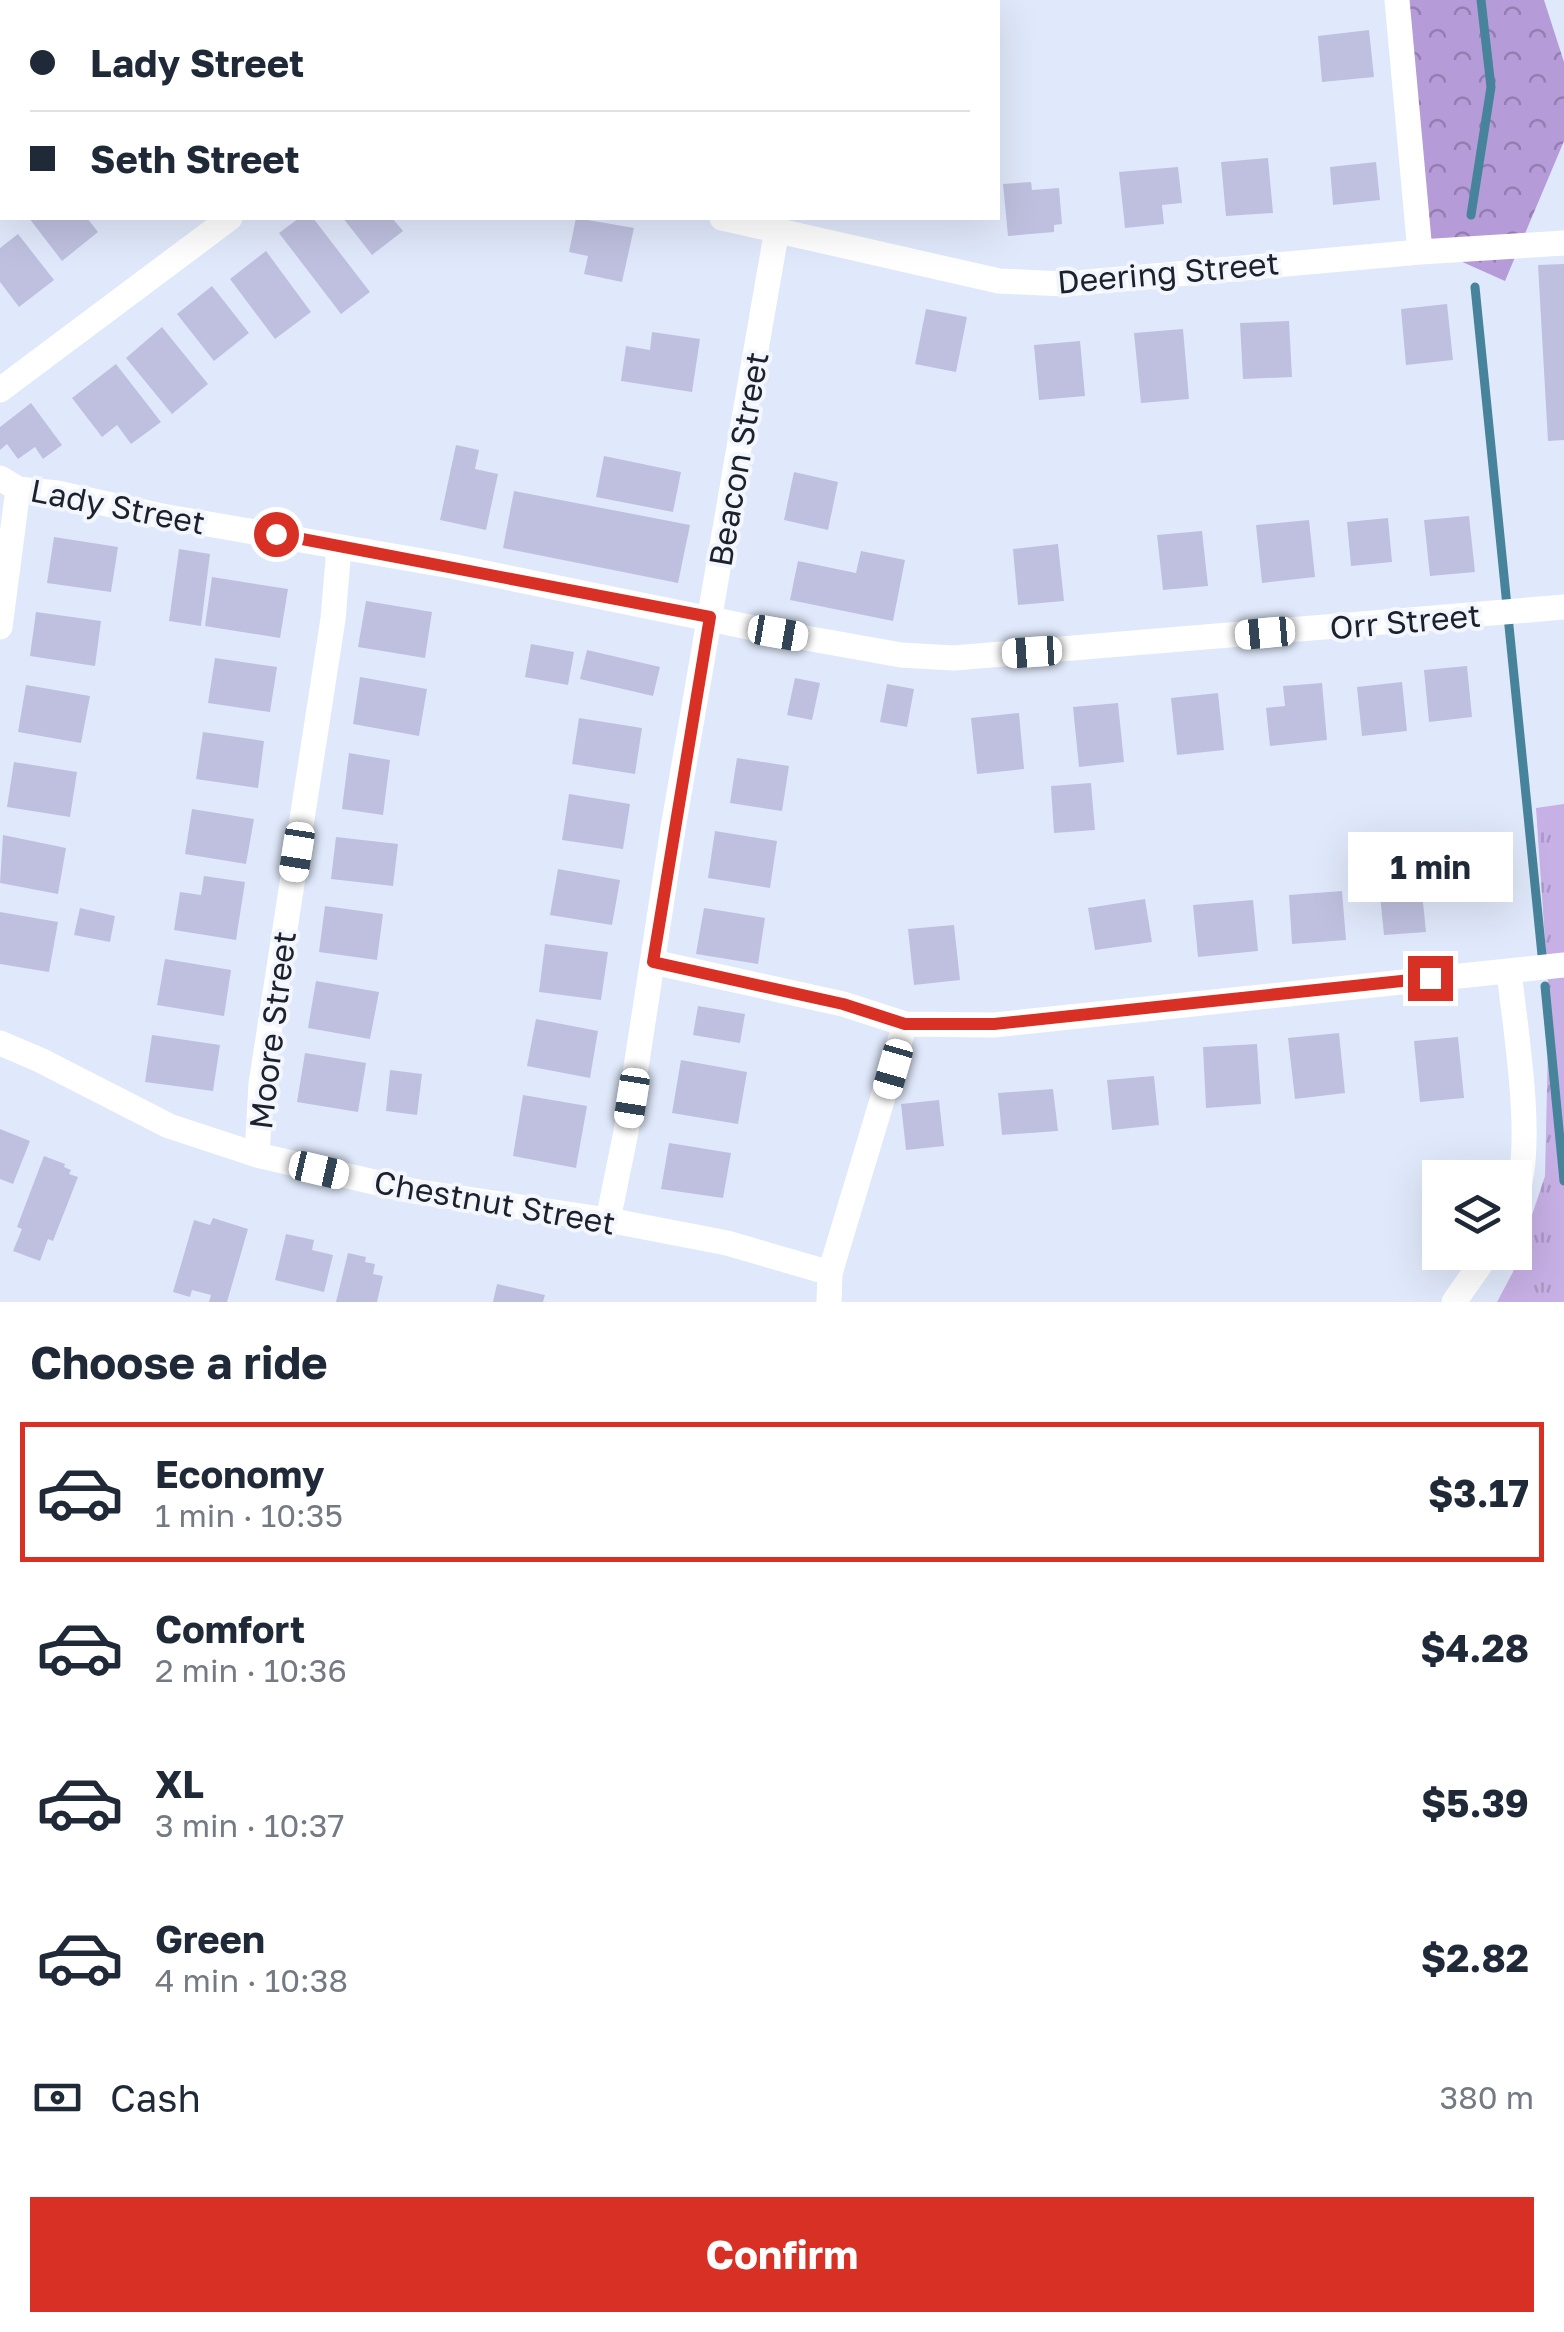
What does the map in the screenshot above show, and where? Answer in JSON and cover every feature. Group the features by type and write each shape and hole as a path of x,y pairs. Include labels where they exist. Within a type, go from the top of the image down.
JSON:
{"street":[{"path":"1398,0 1420,252"},
{"path":"0,390 227,220"},
{"name":"Deering Street","path":"731,220 1000,281 1065,284 1420,252 1564,244"},
{"name":"Beacon Street","path":"608,1220 777,230"},
{"path":"0,627 9,484"},
{"name":"Lady Street","path":"9,484 710,617"},
{"name":"Moore Street","path":"256,1155 261,1084 333,619 339,548"},
{"name":"Orr Street","path":"710,617 901,655 954,658 1564,607"},
{"path":"653,962 843,1004 905,1024 994,1024 1564,964"},
{"path":"1509,972 1525,1160"},
{"path":"830,1302 830,1272 905,1024"},
{"name":"Chestnut Street","path":"0,1044 40,1060 169,1126 256,1155 413,1191 608,1220 727,1243 830,1272"},
{"path":"1454,1302 1476,1270"}],"green space":[{"path":"1389,0 1544,0 1564,62 1564,141 1505,281 1431,248"},
{"path":"1564,804 1564,1302 1497,1302 1514,1270 1532,1270 1532,1215 1545,1176 1549,999 1536,808"}],"building":[{"path":"1369,30 1374,77 1322,82 1318,36"},
{"path":"1268,158 1273,213 1226,216 1221,162"},
{"path":"1376,162 1380,200 1333,205 1330,167"},
{"path":"1178,167 1182,203 1162,205 1164,224 1125,228 1119,172"},
{"path":"1031,182 1032,190 1059,188 1062,224 1054,225 1054,232 1008,236 1003,184"},
{"path":"31,220 89,220 98,232 62,261"},
{"path":"296,220 315,220 370,292 341,314 279,233"},
{"path":"345,220 394,220 403,231 372,255"},
{"path":"576,220 634,228 622,282 584,274 588,256 569,252"},
{"path":"18,234 54,280 19,307 0,282 0,248"},
{"path":"266,251 311,312 275,339 230,279"},
{"path":"1564,264 1564,440 1548,441 1538,265"},
{"path":"212,286 249,333 214,361 177,314"},
{"path":"1447,304 1453,360 1406,365 1401,309"},
{"path":"926,309 967,317 956,372 915,364"},
{"path":"1289,321 1292,377 1243,379 1240,323"},
{"path":"162,327 208,384 172,414 126,358"},
{"path":"1183,329 1189,399 1141,403 1134,333"},
{"path":"652,332 700,339 692,392 621,381 626,346 650,350"},
{"path":"1080,341 1085,396 1039,400 1034,345"},
{"path":"116,364 161,422 131,444 117,425 102,437 72,398"},
{"path":"31,403 62,445 43,459 35,447 18,459 7,444 0,450 0,427"},
{"path":"456,445 479,450 475,469 498,474 486,530 440,520"},
{"path":"604,456 681,472 673,512 596,497"},
{"path":"794,472 838,482 828,530 784,520"},
{"path":"514,491 690,525 678,583 503,548"},
{"path":"1469,516 1475,572 1430,576 1424,520"},
{"path":"1388,518 1392,562 1351,566 1347,522"},
{"path":"1309,520 1315,577 1262,583 1256,525"},
{"path":"1202,531 1208,586 1163,590 1157,535"},
{"path":"54,537 118,547 111,592 47,583"},
{"path":"1058,544 1064,601 1018,605 1013,549"},
{"path":"179,549 210,554 201,626 169,621"},
{"path":"861,551 905,560 893,621 790,600 798,561 856,573"},
{"path":"212,577 288,589 280,638 205,626"},
{"path":"366,601 432,612 425,658 358,647"},
{"path":"36,612 101,621 95,666 30,656"},
{"path":"531,644 574,652 568,685 525,677"},
{"path":"587,650 660,667 653,696 580,679"},
{"path":"215,658 277,667 270,712 208,703"},
{"path":"1467,666 1472,717 1429,722 1424,670"},
{"path":"360,677 427,689 419,736 353,724"},
{"path":"795,678 820,683 812,720 787,715"},
{"path":"1402,682 1407,731 1362,736 1357,687"},
{"path":"1322,683 1327,740 1270,746 1266,708 1285,706 1283,686"},
{"path":"887,684 914,689 907,727 880,722"},
{"path":"26,685 90,696 81,743 18,732"},
{"path":"1218,693 1224,750 1177,755 1171,698"},
{"path":"1118,703 1124,762 1079,767 1073,707"},
{"path":"1019,713 1024,769 977,774 971,718"},
{"path":"579,718 642,728 635,774 572,764"},
{"path":"203,732 264,741 258,788 196,779"},
{"path":"349,753 390,760 383,815 342,809"},
{"path":"737,758 789,766 782,811 730,803"},
{"path":"14,762 77,772 70,817 7,807"},
{"path":"1091,783 1095,830 1054,833 1051,786"},
{"path":"569,794 630,804 623,849 562,840"},
{"path":"192,809 254,819 246,864 185,854"},
{"path":"715,831 777,841 770,888 708,878"},
{"path":"3,835 66,848 58,894 0,883"},
{"path":"336,837 398,844 393,886 331,879"},
{"path":"1419,862 1426,932 1384,935 1377,865"},
{"path":"558,869 620,880 612,925 550,915"},
{"path":"204,876 245,882 236,940 174,930 180,892 201,895"},
{"path":"1342,891 1346,940 1292,944 1289,895"},
{"path":"1145,899 1152,942 1095,950 1088,908"},
{"path":"1253,900 1258,951 1198,957 1193,905"},
{"path":"325,906 383,914 377,960 319,952"},
{"path":"80,908 115,916 110,942 74,935"},
{"path":"704,908 765,918 758,964 696,954"},
{"path":"0,912 58,922 49,972 0,964"},
{"path":"954,925 960,980 914,985 908,929"},
{"path":"545,944 608,952 601,1000 539,992"},
{"path":"165,959 231,970 224,1016 157,1005"},
{"path":"316,981 379,992 370,1039 308,1028"},
{"path":"698,1006 745,1014 740,1043 693,1035"},
{"path":"536,1019 598,1031 590,1078 527,1066"},
{"path":"1339,1033 1345,1093 1295,1099 1288,1038"},
{"path":"152,1035 220,1045 213,1091 145,1082"},
{"path":"1458,1037 1464,1098 1420,1102 1414,1041"},
{"path":"1257,1044 1261,1104 1206,1108 1203,1047"},
{"path":"305,1053 366,1063 358,1112 297,1102"},
{"path":"681,1060 747,1072 738,1124 672,1113"},
{"path":"390,1070 422,1074 417,1115 386,1111"},
{"path":"1154,1076 1159,1125 1112,1130 1107,1080"},
{"path":"1053,1089 1058,1131 1002,1135 998,1093"},
{"path":"523,1095 587,1106 576,1168 513,1156"},
{"path":"939,1100 944,1146 906,1150 901,1104"},
{"path":"0,1129 30,1141 13,1184 0,1179"},
{"path":"669,1143 731,1153 723,1198 661,1189"},
{"path":"44,1156 65,1164 71,1170 69,1174 78,1177 53,1241 48,1239 40,1261 13,1251 22,1229 17,1227"},
{"path":"213,1218 248,1229 227,1302 209,1302 211,1295 192,1290 190,1297 173,1292 194,1220 210,1225"},
{"path":"286,1234 314,1240 312,1250 333,1255 324,1292 275,1280"},
{"path":"348,1253 366,1257 365,1262 375,1264 373,1274 383,1276 377,1302 336,1302"},
{"path":"497,1284 545,1295 543,1302 493,1302"}],"waterway":[{"path":"1471,215 1491,87 1481,0"},
{"path":"1475,287 1542,955"},
{"path":"1545,986 1564,1181"}],"route":[{"path":"276,534 710,617 653,962 843,1004 905,1024 994,1024 1430,978"}]}
